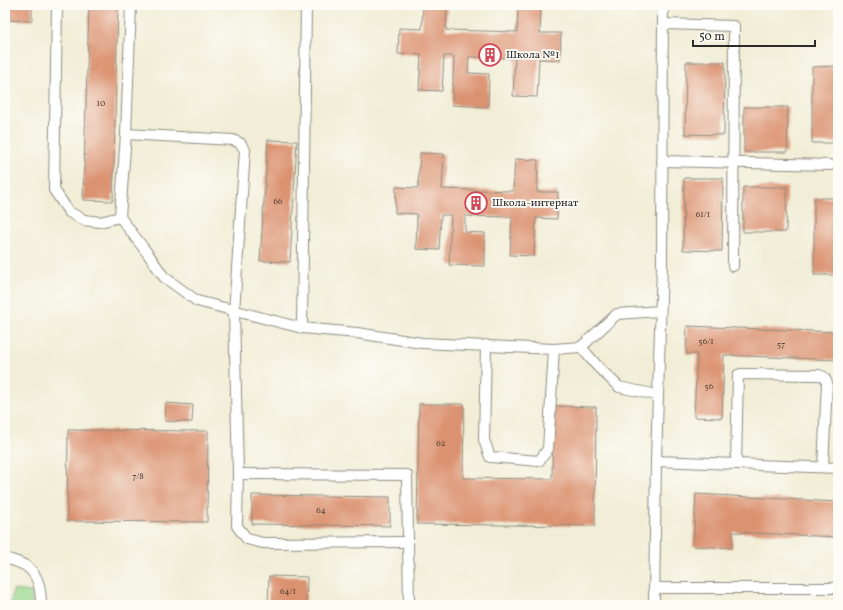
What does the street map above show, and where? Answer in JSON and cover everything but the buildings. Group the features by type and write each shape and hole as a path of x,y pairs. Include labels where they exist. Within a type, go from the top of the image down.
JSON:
{"lane":[{"path":"57,5 54,190 69,212 84,220 100,222 120,218"},
{"path":"131,5 126,134 120,218 164,277 197,301 234,312 302,328 357,332 422,343 554,349 581,347 617,314 660,311"},
{"path":"302,328 306,5"},
{"path":"654,605 657,395 660,311 663,5"},
{"path":"663,24 734,26 733,266"},
{"path":"126,134 234,140 240,143 245,150 234,312 238,474 237,526 247,539 263,543 408,542"},
{"path":"662,162 830,165"},
{"path":"486,345 484,440 490,457 539,461 548,449 554,349"},
{"path":"581,347 598,367 619,387 657,395"},
{"path":"736,463 738,375 819,375 824,377 827,383 823,467"},
{"path":"656,461 838,468"},
{"path":"238,474 407,475 409,605"},
{"path":"5,558 25,565 37,578 41,594 41,605"},
{"path":"654,588 838,588"}],"green space":[{"path":"13,590 31,592 32,605 5,605 5,603 11,603"}],"place":[{"name":"Школа №1","path":"490,55"},
{"name":"Школа-интернат","path":"476,203"}]}
